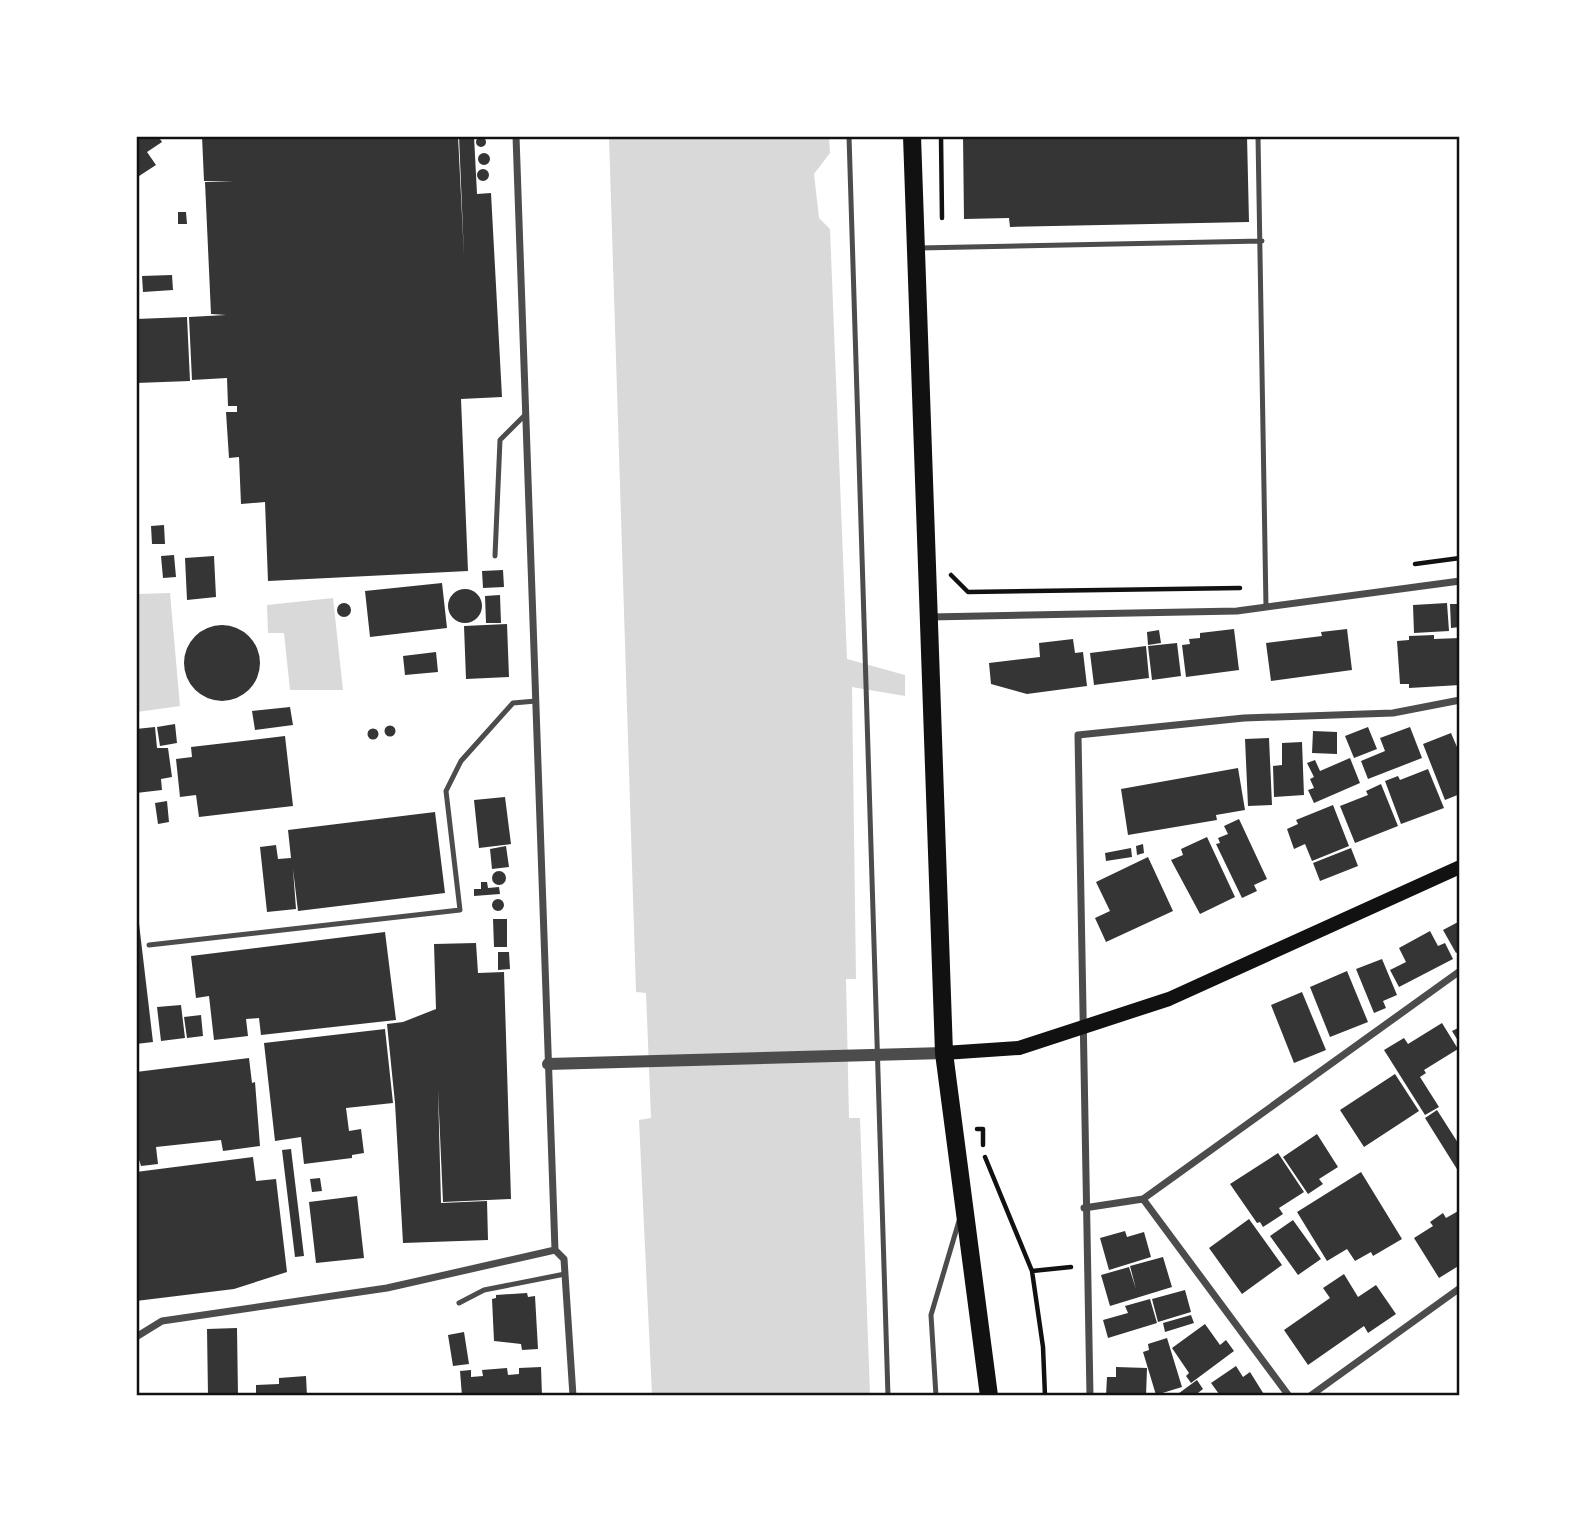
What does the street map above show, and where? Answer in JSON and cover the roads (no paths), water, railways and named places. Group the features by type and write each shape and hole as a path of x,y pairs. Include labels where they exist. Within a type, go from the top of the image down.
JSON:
{"main road":[{"path":"910,138 944,1053 989,1395"},
{"path":"944,1053 1019,1048 1169,999 1460,867"}],"street":[{"path":"516,136 555,1250 564,1259 573,1395"},
{"path":"926,617 1237,611 1460,581"},
{"path":"1090,1395 1084,1208 1078,735 1244,718 1393,713 1460,701"},
{"path":"1084,1208 1143,1199 1460,971"},
{"path":"548,1064 944,1053"},
{"path":"1143,1199 1289,1395"},
{"path":"136,1336 162,1321 387,1288 555,1250"},
{"path":"1310,1395 1460,1288"}],"lane":[{"path":"849,136 888,1395"},
{"path":"1258,136 1262,241 1266,607"},
{"path":"915,248 1262,241"},
{"path":"495,556 500,440 526,414"},
{"path":"149,946 460,910 446,791 461,761 513,704 536,701"},
{"path":"936,1395 931,1315 964,1203"},
{"path":"459,1303 484,1290 565,1274"}]}
